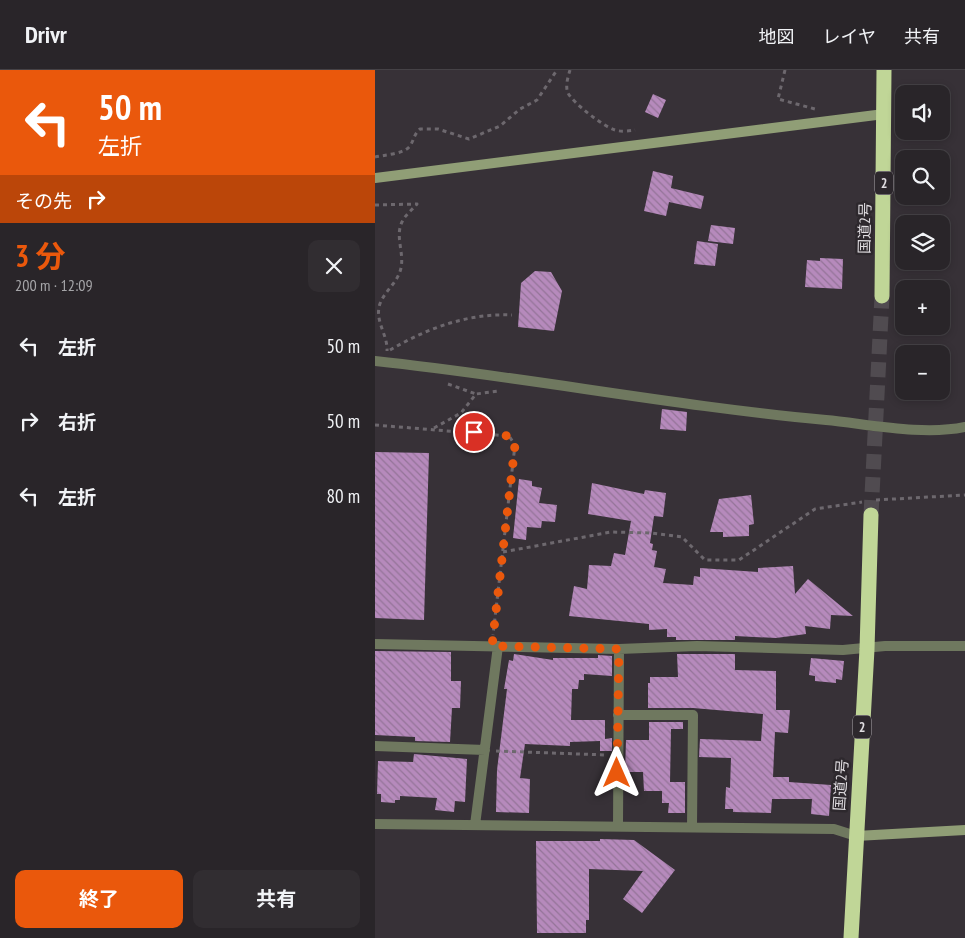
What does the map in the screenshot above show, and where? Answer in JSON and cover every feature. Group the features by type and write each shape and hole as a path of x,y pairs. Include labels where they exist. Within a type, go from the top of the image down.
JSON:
{"highway":[{"name":"国道2号","path":"882,296 884,70"},
{"name":"国道2号","path":"851,938 867,649 872,508"}],"street":[{"path":"375,178 884,114"},
{"path":"375,361 387,357 527,381 789,416 920,429 954,429 965,427"},
{"path":"375,644 619,649 697,646 867,649 885,646 965,646"},
{"path":"475,825 485,750 495,646"},
{"path":"618,826 619,649"},
{"path":"618,715 693,715 692,827"},
{"path":"375,746 485,750"},
{"path":"375,824 834,828 856,836 965,830"}],"path":[{"path":"375,157 404,150 410,146 413,136 420,129 438,129 469,139 500,126 520,109 537,100 557,70"},
{"path":"570,70 567,92 574,102 617,131 636,130"},
{"path":"785,70 778,99 818,109"},
{"path":"375,205 417,204 403,220 399,230 402,252 399,274 388,289 379,307 379,321 387,344 387,357"},
{"path":"387,357 417,335 444,324 489,314 512,316"},
{"path":"433,428 461,413 476,394 513,389 527,381"},
{"path":"375,425 433,428 509,436 515,445 495,646"},
{"path":"872,508 895,498 965,495"},
{"path":"503,552 611,532 651,533 682,537 705,560 739,560 815,509 863,502"},
{"path":"485,750 617,755"}],"building":[{"path":"653,94 666,100 658,118 645,112"},
{"path":"653,171 673,176 671,188 704,196 701,209 669,202 666,216 644,211"},
{"path":"711,225 735,228 733,244 708,241"},
{"path":"697,241 718,244 715,266 694,264"},
{"path":"820,258 843,259 842,289 805,287 807,260 820,261"},
{"path":"535,271 551,272 562,291 554,331 518,327 521,283"},
{"path":"662,409 687,412 686,431 660,429"},
{"path":"375,452 429,453 424,620 375,618"},
{"path":"519,479 532,481 532,486 542,488 539,503 557,505 555,522 542,521 541,528 527,527 526,540 513,538"},
{"path":"592,483 644,494 645,490 666,493 663,517 654,516 650,543 653,544 652,550 657,551 654,567 666,569 663,583 693,585 694,576 700,577 700,568 758,572 758,568 793,566 795,594 808,579 853,616 831,615 830,629 805,626 806,634 776,638 735,636 735,640 676,640 676,637 667,637 667,629 649,630 649,624 569,616 574,586 587,589 589,565 611,566 614,553 625,555 631,521 588,514"},
{"path":"751,495 754,524 749,525 749,536 723,537 723,532 710,532 719,499"},
{"path":"375,651 451,652 451,681 461,681 460,708 452,708 450,742 415,741 415,737 375,735"},
{"path":"514,654 553,660 553,658 598,658 598,655 612,656 612,676 584,674 584,680 579,680 578,689 572,689 571,720 605,720 605,739 612,738 612,751 600,751 600,741 570,742 570,746 525,744 520,778 530,779 529,813 496,812 497,770 507,689 504,689 509,660 513,661"},
{"path":"677,654 735,654 735,670 776,671 776,710 790,710 788,733 775,732 773,777 789,777 789,782 831,785 829,816 811,814 812,799 772,799 771,813 733,812 733,809 725,809 726,787 730,788 731,758 699,757 700,739 761,741 763,714 693,708 648,708 648,683 650,683 650,677 678,677"},
{"path":"811,658 844,661 842,680 836,679 836,683 815,681 815,676 809,675"},
{"path":"649,722 683,722 683,729 671,729 670,782 685,782 685,813 668,813 669,803 662,803 662,791 644,791 643,772 625,772 626,740 649,740"},
{"path":"414,754 467,759 465,802 455,801 454,812 435,810 437,798 400,796 400,800 395,800 395,803 381,802 381,794 377,794 378,761 413,762"},
{"path":"600,839 634,840 675,870 642,913 623,899 643,871 589,869 589,920 586,920 586,933 537,933 536,841 600,841"}],"tunnel":[{"path":"871,515 882,296"}],"route":[{"path":"474,432 509,436 515,445 492,646 619,649 617,773"}]}
